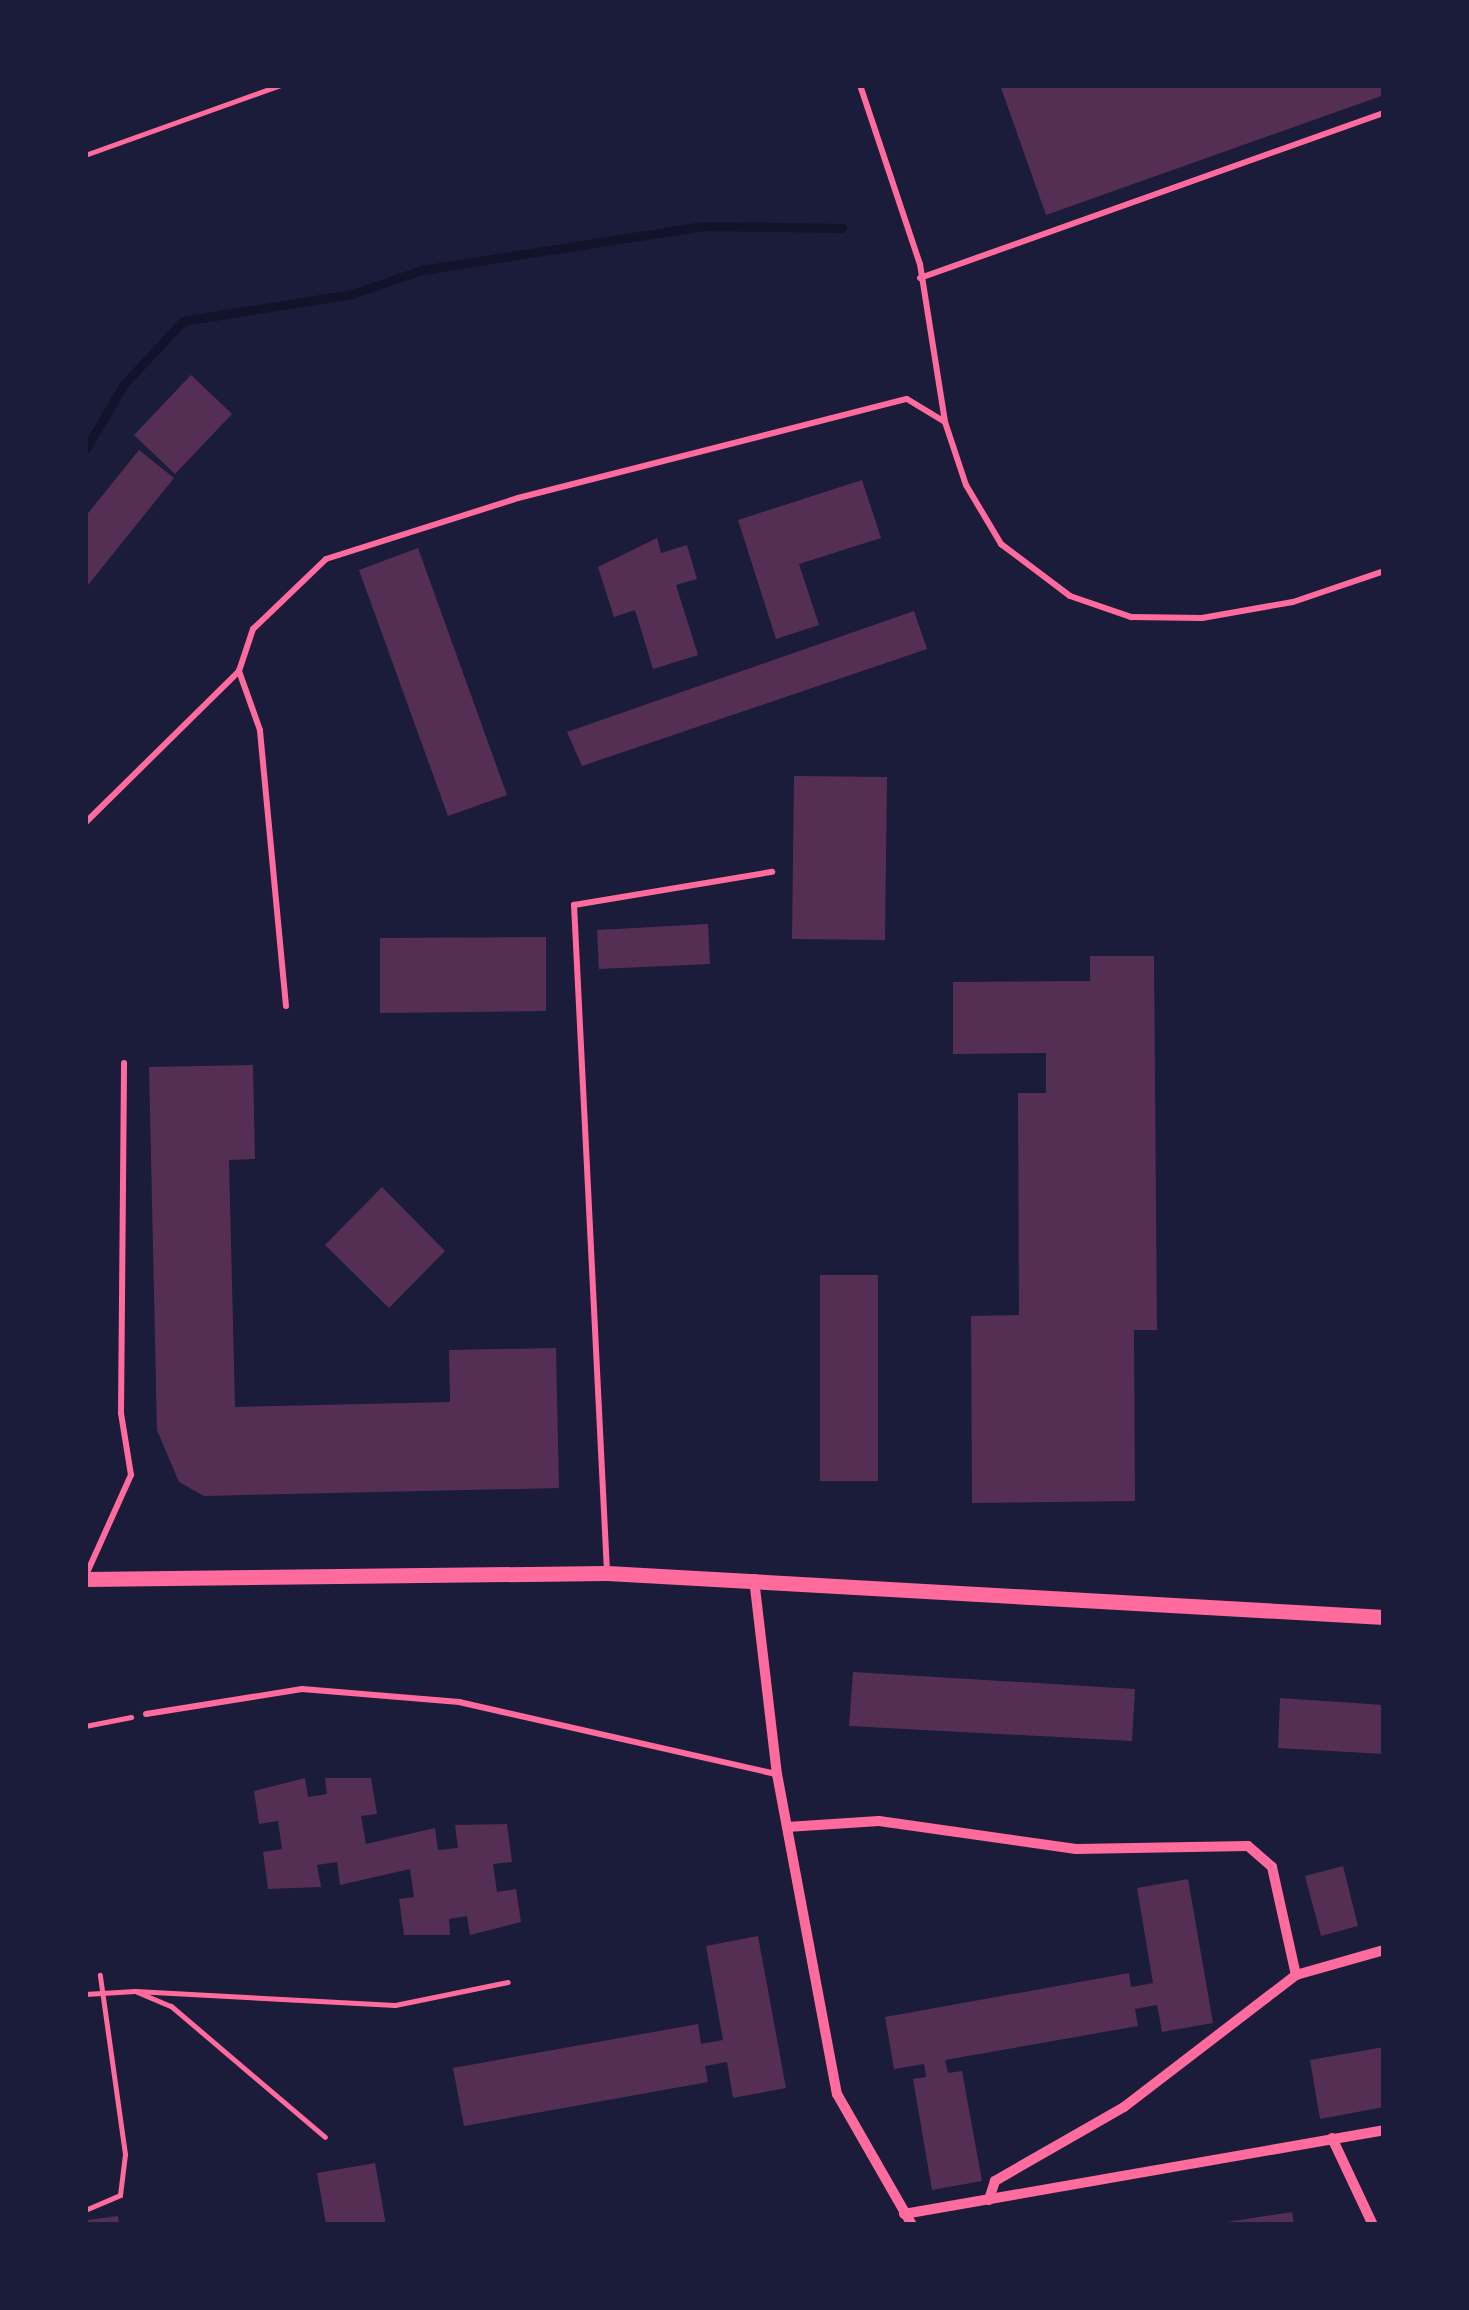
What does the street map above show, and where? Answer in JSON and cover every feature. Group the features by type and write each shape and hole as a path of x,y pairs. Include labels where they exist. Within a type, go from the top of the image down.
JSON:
{"street":[{"path":"85,1578 355,1569 607,1573 1384,1618"},
{"path":"754,1579 777,1774 842,2115 912,2225"},
{"path":"787,1827 879,1822 1076,1849 1248,1846 1272,1867 1296,1975"},
{"path":"989,2200 995,2181 1124,2107 1296,1975 1384,1950"},
{"path":"904,2214 1384,2130"},
{"path":"1332,2138 1373,2225"}],"lane":[{"path":"860,85 890,160 920,278 946,422 966,485 1001,544 1070,596 1131,617 1202,618 1293,602 1384,571"},
{"path":"920,278 1384,113"},
{"path":"85,824 239,670 253,629 326,559 518,498 907,399 946,422"},
{"path":"239,670 260,730 286,1006"},
{"path":"607,1573 574,905 772,872"},
{"path":"85,1578 131,1476 121,1413 124,1063"},
{"path":"146,1714 302,1689 459,1702 777,1774"}],"path":[{"path":"85,155 281,85"},
{"path":"85,1726 146,1714"},
{"path":"85,2210 120,2194 125,2154 100,1975"},
{"path":"85,1994 136,1991 395,2005 508,1982"},
{"path":"136,1991 170,2006 326,2137"}],"building":[{"path":"1000,85 1384,85 1384,95 1046,215"},
{"path":"191,375 232,414 175,474 134,435"},
{"path":"139,450 174,478 88,585 85,517"},
{"path":"862,480 881,538 799,564 819,625 776,639 738,520"},
{"path":"657,538 661,553 687,545 697,579 676,585 698,655 653,669 635,610 614,617 598,567"},
{"path":"418,548 507,795 448,816 359,570"},
{"path":"914,611 927,649 582,766 567,732"},
{"path":"794,776 887,777 885,940 792,939"},
{"path":"708,924 710,964 599,969 597,930"},
{"path":"546,937 546,1011 380,1013 380,938"},
{"path":"1090,956 1154,956 1157,1330 1134,1330 1135,1501 972,1503 971,1316 1019,1315 1018,1093 1046,1093 1046,1053 953,1054 953,982 1090,981"},
{"path":"253,1065 255,1159 229,1160 235,1407 450,1402 449,1350 556,1348 559,1488 204,1496 179,1482 157,1430 149,1067"},
{"path":"382,1187 445,1251 389,1308 325,1245"},
{"path":"820,1275 878,1275 878,1481 820,1481"},
{"path":"853,1672 1135,1689 1132,1741 849,1726"},
{"path":"1280,1698 1384,1705 1384,1754 1278,1748"},
{"path":"305,1778 308,1797 327,1794 325,1778 371,1778 377,1814 361,1816 366,1844 435,1828 438,1850 458,1848 455,1825 507,1824 512,1862 493,1864 497,1892 516,1889 521,1922 470,1935 467,1916 449,1919 450,1935 404,1935 399,1899 414,1897 410,1869 340,1885 337,1862 317,1865 321,1887 268,1889 263,1852 282,1849 278,1821 259,1824 254,1791"},
{"path":"1343,1866 1358,1926 1321,1936 1305,1876"},
{"path":"1188,1879 1213,2023 1162,2032 1157,2005 1135,2009 1138,2026 945,2060 948,2073 962,2071 982,2181 932,2190 913,2079 926,2077 924,2064 894,2069 885,2017 1129,1973 1131,1987 1153,1983 1137,1888"},
{"path":"758,1936 786,2088 733,2098 727,2062 705,2066 708,2082 464,2126 453,2068 698,2024 701,2044 723,2040 706,1946"},
{"path":"1384,2047 1384,2107 1320,2119 1310,2060"},
{"path":"375,2163 386,2225 326,2225 317,2173"},
{"path":"1292,2212 1294,2225 1221,2225 1221,2223"},
{"path":"87,2213 88,2220 118,2216 119,2225 85,2225"}],"waterway":[{"path":"85,450 124,384 183,321 352,294 422,270 702,226 842,228"}]}
